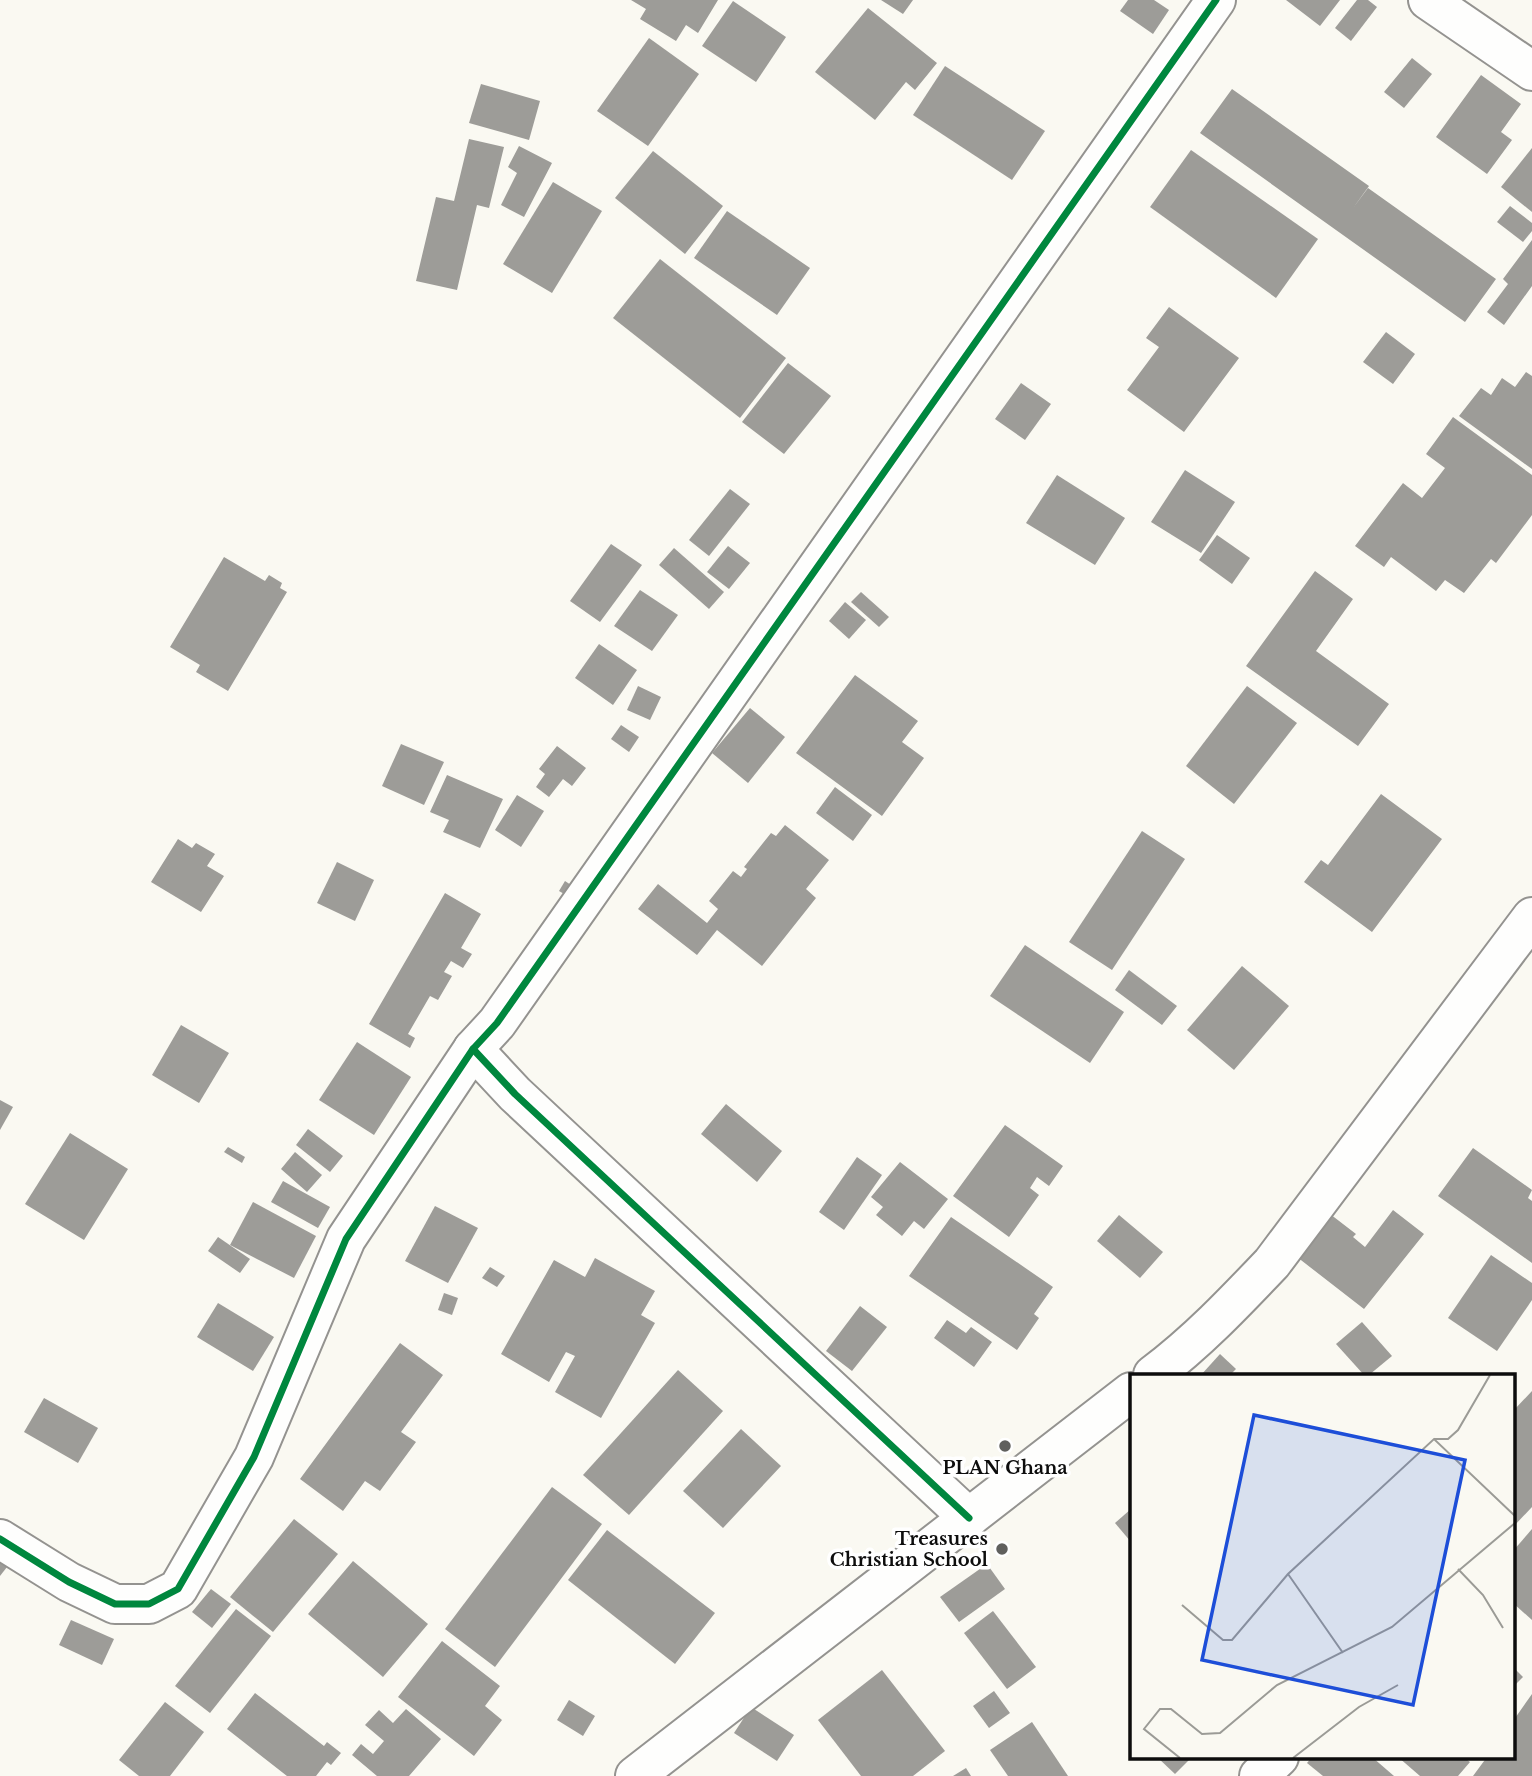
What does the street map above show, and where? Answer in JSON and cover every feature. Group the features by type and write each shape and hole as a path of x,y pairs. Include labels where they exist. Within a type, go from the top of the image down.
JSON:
{"street":[{"path":"0,1539 69,1582 115,1604 149,1604 178,1589 254,1457 346,1239 473,1049 505,1012 1216,0"},
{"path":"1428,0 1532,71"},
{"path":"1154,1374 1225,1313 1272,1263 1532,917"},
{"path":"473,1049 515,1094 969,1518"},
{"path":"635,1776 1130,1393"},
{"path":"1259,1776 1278,1758"}],"building":[{"path":"631,0 718,0 698,33 686,25 676,41 640,19 646,9"},
{"path":"881,0 913,0 903,14"},
{"path":"1128,0 1154,0 1169,10 1153,34 1120,11"},
{"path":"1286,0 1340,0 1320,26"},
{"path":"1357,0 1368,0 1377,7 1351,41 1335,28"},
{"path":"733,1 786,37 756,82 702,46"},
{"path":"868,8 937,63 915,90 906,82 875,120 815,72"},
{"path":"649,38 699,74 648,146 597,111"},
{"path":"1412,58 1432,74 1404,108 1384,92"},
{"path":"945,66 1045,131 1012,180 913,115"},
{"path":"1481,75 1521,104 1501,132 1512,140 1487,174 1436,137"},
{"path":"481,84 540,101 529,140 469,123"},
{"path":"1232,89 1369,186 1353,208 1368,188 1496,279 1465,322 1200,133"},
{"path":"469,139 504,147 489,208 477,205 457,290 416,281 436,197 454,201"},
{"path":"519,146 552,163 524,217 501,205 517,173 508,167"},
{"path":"1532,148 1532,212 1501,187"},
{"path":"1191,150 1318,239 1276,298 1150,207"},
{"path":"653,151 723,206 685,254 615,198"},
{"path":"553,182 602,211 552,293 503,264"},
{"path":"1510,206 1532,223 1532,231 1523,242 1497,222"},
{"path":"727,211 810,268 777,315 694,258"},
{"path":"1532,240 1532,286 1504,325 1487,312 1508,284 1503,279"},
{"path":"660,259 786,358 740,418 613,318"},
{"path":"1169,307 1239,358 1184,432 1127,390 1159,347 1146,338"},
{"path":"1386,332 1415,354 1393,384 1363,362"},
{"path":"788,363 831,396 784,454 742,422"},
{"path":"1526,372 1532,376 1532,469 1459,416 1481,388 1491,395 1502,378 1515,387"},
{"path":"1021,383 1051,404 1025,440 995,419"},
{"path":"1453,417 1532,475 1532,515 1496,563 1491,559 1464,593 1445,580 1436,591 1391,557 1384,567 1355,546 1403,483 1422,498 1445,468 1426,454"},
{"path":"1185,470 1235,502 1201,553 1151,522"},
{"path":"1057,475 1125,518 1095,565 1026,523"},
{"path":"730,489 750,504 709,556 689,540"},
{"path":"1217,535 1250,558 1232,584 1199,560"},
{"path":"611,544 642,565 600,622 570,601"},
{"path":"728,546 750,563 729,589 707,572"},
{"path":"674,548 724,592 709,609 659,565"},
{"path":"224,557 265,581 269,575 282,583 280,588 287,592 228,691 196,672 200,665 170,647"},
{"path":"1315,571 1353,599 1316,651 1389,704 1358,746 1246,666"},
{"path":"640,590 678,615 652,651 614,626"},
{"path":"861,592 889,617 879,627 851,602"},
{"path":"845,602 866,620 849,639 829,621"},
{"path":"599,644 637,670 613,705 575,678"},
{"path":"855,675 918,721 902,742 924,758 882,816 796,753"},
{"path":"638,686 661,697 650,720 627,710"},
{"path":"1247,686 1297,723 1234,804 1186,766"},
{"path":"750,708 785,737 748,783 712,753"},
{"path":"621,725 639,737 629,752 611,739"},
{"path":"401,744 444,762 424,805 382,786"},
{"path":"557,746 586,768 572,786 563,779 549,797 536,787 545,774 539,769"},
{"path":"447,775 503,799 480,848 443,832 449,820 430,812"},
{"path":"835,787 872,815 853,841 816,813"},
{"path":"1381,794 1442,839 1372,932 1304,882 1321,860 1328,865"},
{"path":"517,795 544,811 521,847 495,830"},
{"path":"785,825 829,860 806,889 816,898 762,966 717,930 697,955 638,909 658,884 707,923 718,909 709,901 733,871 741,877 747,869 744,867 771,833 776,836"},
{"path":"1142,831 1185,859 1112,970 1069,942"},
{"path":"178,839 192,848 196,843 215,854 207,866 224,876 201,912 151,882"},
{"path":"337,862 374,880 355,921 317,903"},
{"path":"565,881 577,889 571,898 559,891"},
{"path":"445,893 481,914 461,948 472,954 463,968 451,961 444,972 452,976 438,1000 430,996 408,1034 415,1038 410,1048 369,1024"},
{"path":"1025,945 1124,1012 1090,1063 990,996"},
{"path":"1242,966 1289,1006 1234,1070 1187,1030"},
{"path":"1129,970 1177,1006 1162,1025 1115,990"},
{"path":"181,1025 229,1053 199,1103 152,1075"},
{"path":"357,1042 411,1077 374,1135 319,1100"},
{"path":"0,1100 13,1107 0,1130"},
{"path":"726,1104 782,1151 757,1182 701,1134"},
{"path":"1005,1125 1063,1166 1049,1186 1037,1177 1030,1188 1039,1195 1009,1237 953,1196"},
{"path":"308,1129 343,1156 330,1172 296,1145"},
{"path":"70,1133 128,1169 84,1240 25,1204"},
{"path":"228,1147 245,1157 242,1163 224,1152"},
{"path":"1473,1148 1532,1190 1528,1198 1532,1201 1532,1263 1438,1196"},
{"path":"295,1152 322,1175 307,1192 281,1169"},
{"path":"857,1157 882,1175 844,1230 819,1212"},
{"path":"900,1162 948,1199 924,1229 914,1221 902,1236 876,1215 883,1207 871,1197"},
{"path":"283,1181 330,1207 318,1228 271,1202"},
{"path":"253,1202 316,1236 294,1278 230,1245"},
{"path":"435,1206 478,1228 448,1283 405,1261"},
{"path":"1393,1210 1424,1234 1364,1309 1297,1257 1330,1214 1356,1234 1353,1237 1365,1247"},
{"path":"1119,1215 1163,1252 1140,1278 1097,1241"},
{"path":"951,1217 1053,1287 1034,1314 1039,1318 1017,1350 909,1276"},
{"path":"218,1237 250,1259 240,1273 208,1251"},
{"path":"1491,1255 1532,1283 1532,1300 1497,1351 1448,1318"},
{"path":"595,1258 655,1291 641,1315 655,1323 601,1418 555,1392 575,1356 566,1352 549,1382 501,1354 554,1260 585,1277"},
{"path":"490,1267 505,1276 497,1287 482,1278"},
{"path":"444,1293 458,1298 452,1315 438,1310"},
{"path":"218,1303 274,1337 253,1371 197,1337"},
{"path":"860,1306 887,1327 852,1371 826,1351"},
{"path":"947,1320 966,1333 971,1327 992,1342 974,1367 934,1338"},
{"path":"1362,1322 1392,1356 1370,1374 1363,1374 1336,1344"},
{"path":"400,1343 443,1375 401,1432 416,1442 380,1491 365,1481 343,1511 300,1479"},
{"path":"1220,1354 1236,1369 1231,1374 1202,1374"},
{"path":"678,1370 723,1411 629,1515 583,1475"},
{"path":"1532,1391 1532,1507 1514,1526 1514,1410"},
{"path":"44,1398 98,1428 78,1463 24,1432"},
{"path":"741,1429 781,1466 723,1528 683,1491"},
{"path":"552,1487 602,1524 495,1667 445,1629"},
{"path":"1130,1510 1130,1541 1115,1523"},
{"path":"294,1519 338,1554 273,1632 230,1597"},
{"path":"1532,1529 1532,1620 1514,1604 1514,1550"},
{"path":"607,1530 715,1613 675,1664 568,1580"},
{"path":"353,1561 428,1624 383,1677 308,1614"},
{"path":"0,1562 7,1567 0,1576"},
{"path":"987,1564 1005,1589 959,1622 940,1597"},
{"path":"211,1589 231,1604 212,1628 192,1612"},
{"path":"236,1609 271,1636 210,1713 175,1686"},
{"path":"993,1611 1036,1667 1007,1689 964,1633"},
{"path":"71,1620 114,1639 102,1665 59,1645"},
{"path":"442,1641 500,1686 485,1706 502,1720 474,1756 398,1697"},
{"path":"1514,1668 1523,1677 1514,1686"},
{"path":"882,1670 945,1751 913,1776 861,1776 818,1720"},
{"path":"994,1691 1010,1713 989,1728 973,1706"},
{"path":"255,1693 324,1746 327,1742 341,1753 331,1765 327,1762 316,1776 287,1776 227,1729"},
{"path":"1532,1694 1532,1776 1473,1776 1486,1758 1514,1758 1514,1720"},
{"path":"569,1700 595,1716 583,1736 557,1720"},
{"path":"165,1702 204,1732 170,1776 139,1776 119,1760"},
{"path":"751,1707 794,1735 777,1761 734,1733"},
{"path":"406,1709 441,1739 409,1776 377,1776 352,1755 361,1744 373,1754 384,1741 365,1725 379,1710 393,1723"},
{"path":"1032,1722 1068,1776 1008,1776 990,1750"},
{"path":"1158,1758 1191,1758 1175,1774"},
{"path":"1311,1758 1373,1758 1394,1776 1323,1776 1307,1763"},
{"path":"1399,1758 1464,1758 1470,1762 1458,1776 1420,1776"},
{"path":"966,1768 971,1776 953,1776"}],"cycle path":[{"path":"969,1518 515,1094 473,1049 497,1023 1216,0"},
{"path":"0,1539 69,1582 115,1604 149,1604 178,1589 254,1457 346,1239 473,1049"}],"place":[{"name":"PLAN Ghana","path":"1005,1446"},
{"name":"Treasures Christian School","path":"1002,1549"}]}
